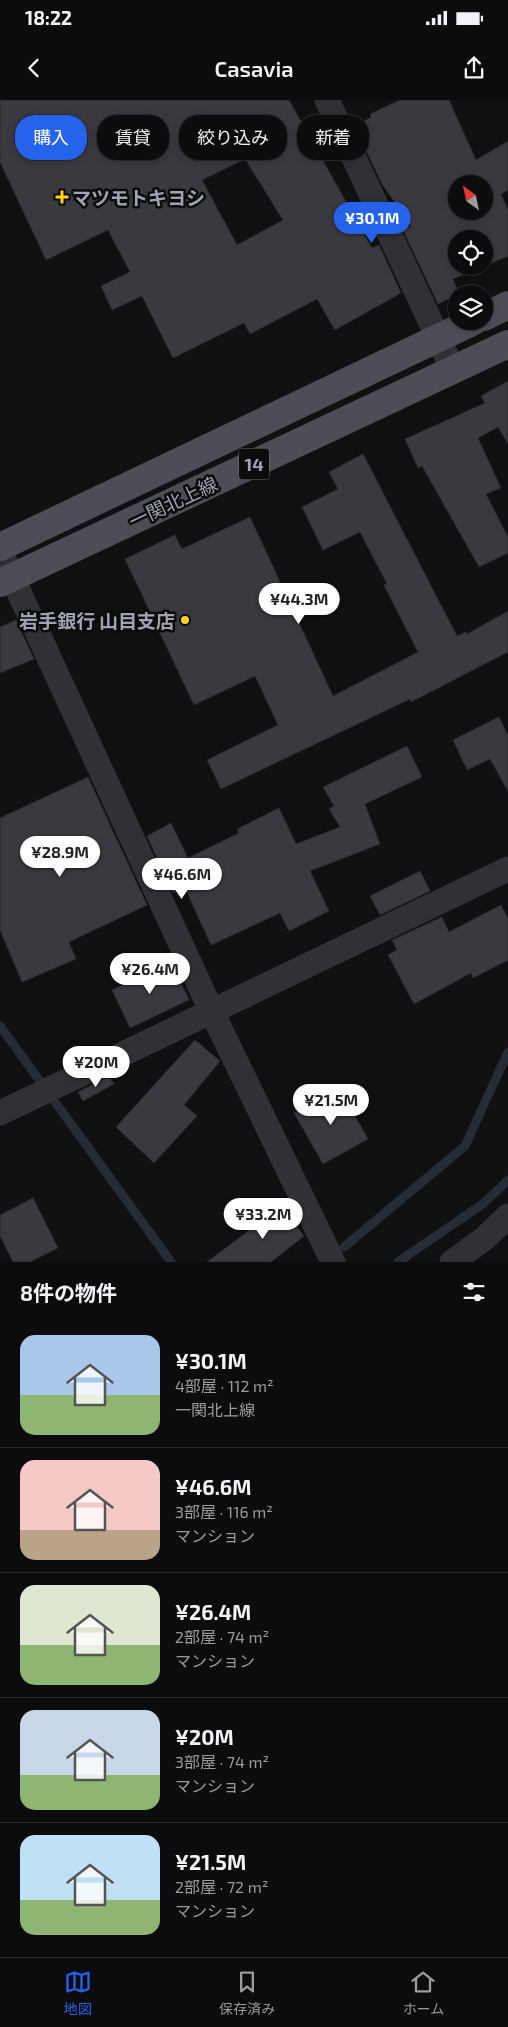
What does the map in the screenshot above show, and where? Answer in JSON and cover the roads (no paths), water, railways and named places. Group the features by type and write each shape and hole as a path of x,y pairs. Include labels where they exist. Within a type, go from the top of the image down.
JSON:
{"main road":[{"path":"493,312 508,305"},
{"name":"一関北上線","path":"0,546 456,330"},
{"name":"一関北上線","path":"6,581 508,344"}],"street":[{"path":"327,100 453,370"},
{"path":"0,551 6,581 333,1262"},
{"path":"0,1113 508,869"},
{"path":"452,1262 485,1238 508,1216"}],"waterway":[{"path":"0,1026 171,1262"},
{"path":"344,1247 465,1146 508,1052"},
{"path":"398,1262 484,1203 508,1180"}],"place":[{"name":"マツモトキヨシ","path":"62,197"},
{"name":"岩手銀行 山目支店","path":"185,620"}]}
